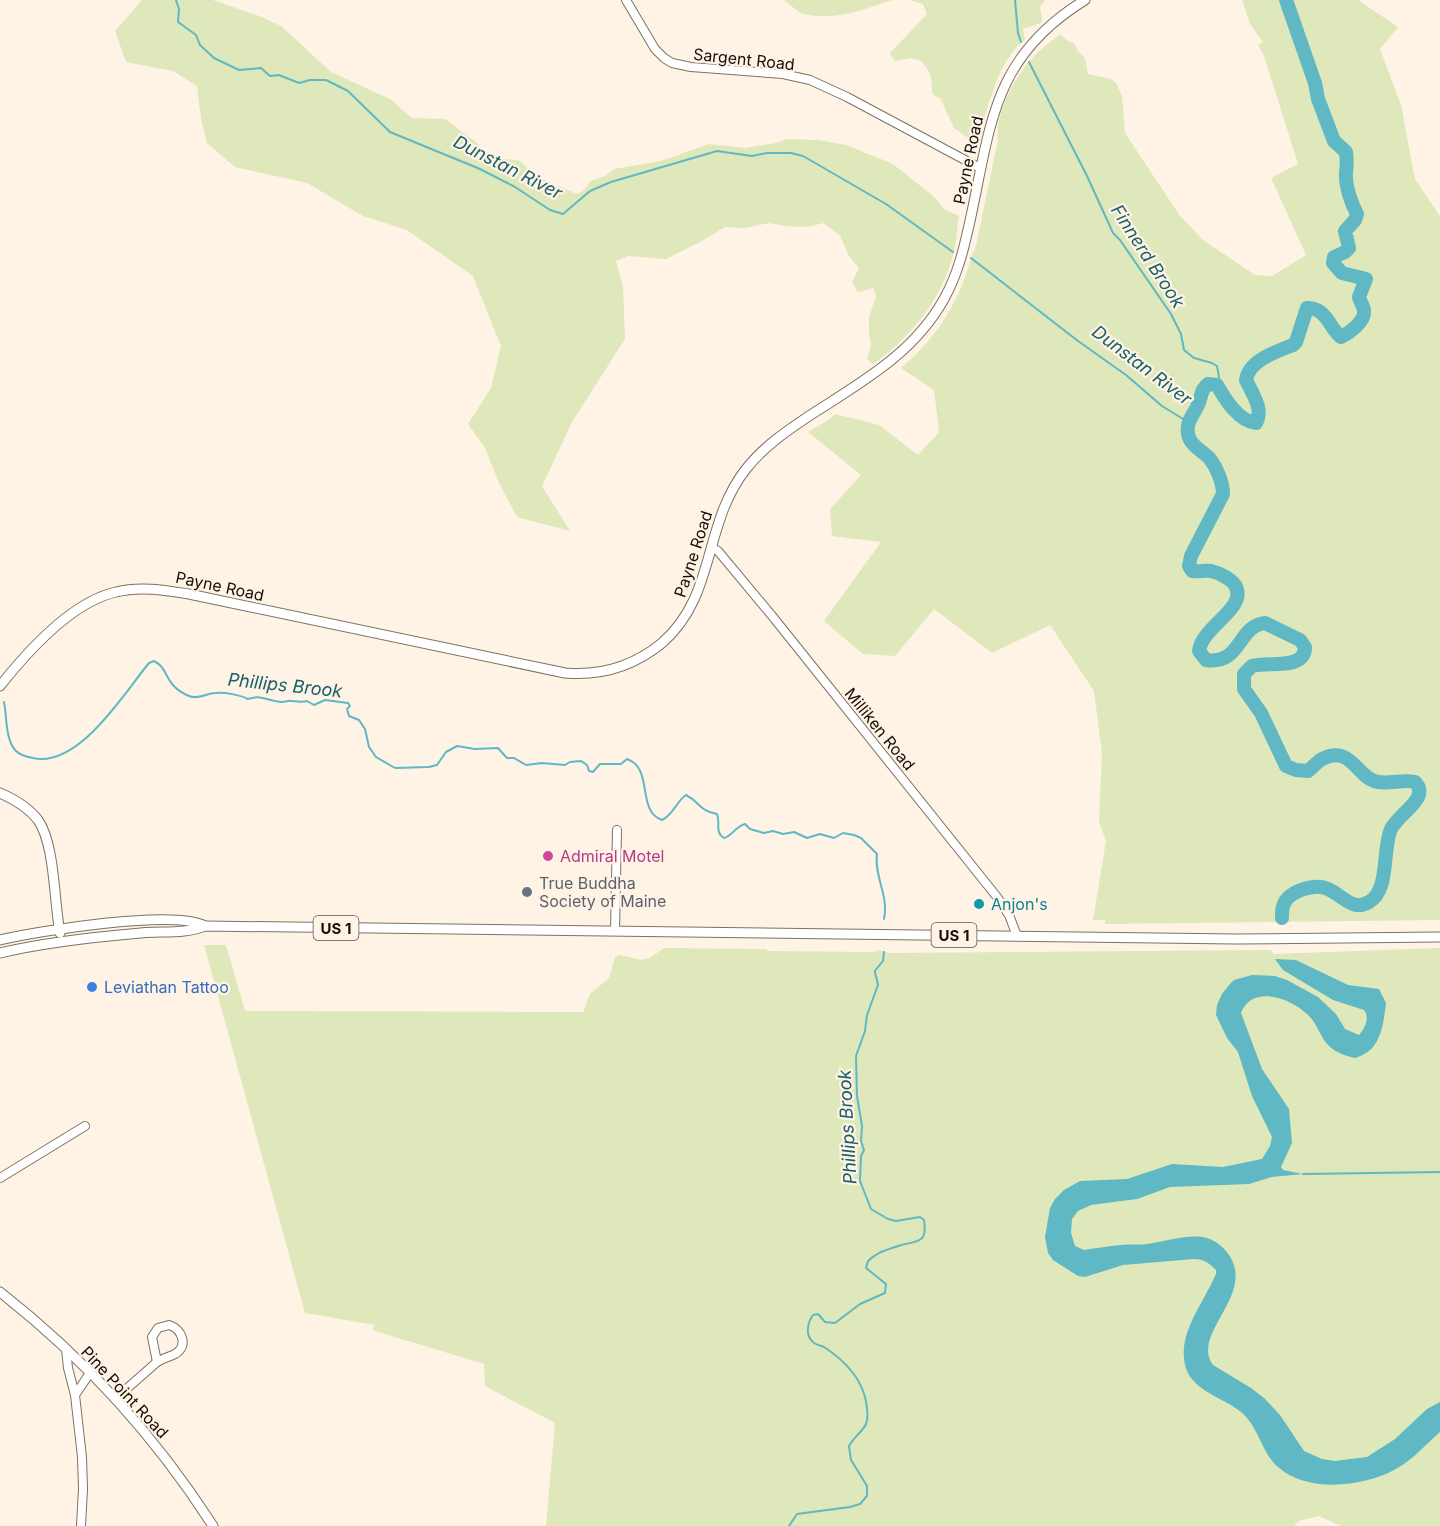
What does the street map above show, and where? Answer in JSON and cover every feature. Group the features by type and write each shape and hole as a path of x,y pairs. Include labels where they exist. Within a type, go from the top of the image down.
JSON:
{"main road":[{"name":"Payne Road","path":"0,686 45,636 76,612 107,594 143,588 189,594 556,671 603,672 637,659 659,645 674,631 696,598 724,506 740,476 752,461 766,447 793,427 890,362 916,338 938,309 961,259 992,115 1013,70 1039,36 1085,0"},
{"path":"0,794 26,808 42,828 49,851 62,941"},
{"name":"US 1","path":"0,940 59,928 142,921 195,921 205,926"},
{"name":"US 1","path":"0,953 62,941 143,932 196,930 205,926 1236,939 1440,937"},
{"name":"Pine Point Road","path":"0,1292 45,1329 115,1399 167,1461 213,1526"}],"street":[{"name":"Sargent Road","path":"626,0 655,49 672,63 691,67 783,74 810,80 847,97 980,168"},
{"name":"Milliken Road","path":"711,547 717,551 773,617 997,897 1010,915 1017,936"},
{"path":"615,931 617,830"},
{"path":"0,1178 85,1126"},
{"path":"115,1399 157,1362 181,1348 183,1337 176,1328 169,1325 162,1326 153,1333 152,1344 157,1354 157,1362"},
{"path":"66,1349 75,1395 82,1457 81,1526"},
{"path":"75,1395 90,1373"}],"green space":[{"path":"142,0 213,0 262,17 281,26 331,72 390,99 412,118 445,119 476,142 489,158 519,160 535,176 577,194 583,191 591,181 605,176 614,169 661,161 709,144 745,148 787,139 819,140 846,145 893,164 933,196 945,210 959,216 950,266 935,298 914,328 873,364 867,359 871,346 869,317 876,296 873,288 858,292 852,282 859,268 849,256 840,236 824,223 807,227 769,223 745,228 725,227 666,259 628,256 616,261 623,286 625,339 572,422 542,486 570,531 517,517 499,483 485,448 468,424 491,388 501,346 473,276 407,230 363,216 307,183 235,167 207,143 197,86 173,71 126,62 115,31"},
{"path":"784,0 892,0 849,13 815,16 796,10"},
{"path":"909,0 1045,0 1040,7 1041,23 1023,29 1025,40 1016,48 1000,73 977,144 954,128 940,98 932,93 930,75 921,61 910,58 896,61 890,53 927,14 923,4"},
{"path":"1242,0 1358,0 1398,27 1380,49 1401,105 1415,179 1440,216 1440,920 1105,924 1105,920 1093,920 1106,841 1099,822 1102,754 1094,691 1050,625 992,653 934,609 895,656 863,654 824,621 881,542 832,536 830,509 861,475 808,432 835,414 879,425 918,455 939,432 934,390 901,368 915,356 937,330 947,316 962,285 975,250 998,140 999,118 1008,95 1028,63 1060,34 1075,44 1077,50 1085,58 1088,74 1111,79 1116,83 1122,96 1125,133 1180,216 1203,240 1255,275 1272,276 1306,255 1271,178 1298,164 1264,56 1258,45 1263,42 1250,24"},
{"path":"204,945 226,945 245,1011 583,1012 590,994 609,978 615,957 620,955 641,960 650,958 664,948 873,952 879,950 889,953 1271,950 1273,954 1440,948 1440,1526 1341,1526 1319,1516 1299,1521 1294,1526 546,1526 555,1423 485,1386 484,1364 372,1330 375,1325 305,1313"}],"water":[{"path":"1275,959 1296,960 1348,985 1379,989 1386,1003 1382,1029 1375,1044 1364,1055 1355,1058 1330,1047 1308,1015 1292,1003 1282,999 1263,996 1254,999 1246,1004 1241,1013 1262,1069 1289,1109 1292,1143 1281,1167 1283,1170 1303,1174 1272,1177 1249,1184 1170,1187 1137,1199 1091,1205 1078,1211 1072,1219 1071,1233 1075,1246 1084,1250 1196,1237 1211,1239 1221,1246 1229,1255 1235,1270 1235,1285 1215,1327 1208,1353 1213,1365 1264,1398 1280,1415 1304,1451 1322,1459 1335,1461 1367,1457 1395,1439 1427,1409 1440,1402 1440,1432 1407,1462 1394,1470 1381,1476 1351,1483 1319,1484 1290,1475 1272,1461 1252,1425 1241,1412 1205,1391 1191,1378 1186,1369 1184,1347 1190,1326 1216,1274 1216,1270 1211,1265 1194,1259 1123,1265 1085,1277 1078,1276 1053,1260 1048,1253 1045,1237 1050,1208 1055,1199 1064,1190 1080,1181 1127,1179 1172,1164 1223,1167 1262,1159 1270,1146 1272,1137 1252,1096 1238,1052 1227,1038 1216,1015 1222,994 1234,980 1252,975 1275,976 1318,997 1336,1014 1345,1029 1359,1035 1367,1019 1364,1010 1333,1000 1283,970"}],"waterway":[{"name":"Dunstan River","path":"176,0 179,9 178,22 196,35 200,45 214,58 239,70 261,68 270,76 279,75 299,83 326,80 348,91 390,132 480,169 515,187 550,210 563,214 590,191 611,182 717,151 752,156 767,153 791,153 803,156 886,204 953,252"},
{"name":"Finnerd Brook","path":"1015,0 1021,42"},
{"name":"Dunstan River","path":"1282,918 1282,909 1286,900 1294,893 1306,888 1323,887 1358,905 1363,905 1376,896 1383,879 1391,829 1417,800 1419,794 1419,788 1415,782 1371,780 1347,759 1340,756 1322,759 1308,771 1286,766 1261,713 1244,689 1244,674 1252,666 1284,664 1299,659 1305,647 1300,640 1265,623 1249,631 1226,657 1206,660 1199,651 1208,633 1236,602 1238,593 1235,585 1224,576 1211,571 1192,571 1189,566 1191,556 1223,494 1221,480 1215,467 1210,459 1194,446 1189,437 1188,426 1202,391 1208,384 1217,385 1238,414 1256,423 1259,412 1246,380 1248,373 1264,358 1296,342 1307,308 1319,311 1341,337 1356,327 1364,315 1359,297 1366,279 1342,273 1333,263 1334,257 1349,248 1345,231 1355,220 1357,214 1346,182 1346,152 1334,141 1286,0"},
{"name":"Finnerd Brook","path":"1029,62 1113,233 1171,314 1181,334 1184,350 1194,358 1217,366 1218,387"},
{"name":"Dunstan River","path":"971,258 1126,375 1162,406 1188,422"},
{"name":"Phillips Brook","path":"4,702 8,734 16,751 31,758 50,758 67,752 99,726 149,663 154,661 163,668 175,687 193,697 224,693 248,699 258,697 277,702 307,701 314,705 325,700 348,703 349,716 359,720 365,729 369,747 376,757 395,768 437,765 446,752 457,746 475,749 498,748 507,758 514,758 526,765 542,763 565,765 581,761 587,765 589,771 593,772 600,764 621,764 627,759 640,771 649,808 662,820 686,795 703,809 717,814 718,830 724,838 745,824 750,829 764,833 794,832 807,838 820,834 834,838 843,833 861,838 877,854 885,902 884,919"},
{"name":"Phillips Brook","path":"789,1526 797,1514 850,1507 860,1504 867,1496 867,1486 851,1460 849,1446 865,1427 867,1421 864,1392 845,1363 810,1338 808,1332 810,1321 813,1315 818,1314 825,1322 835,1323 860,1304 885,1293 886,1284 866,1268 868,1261 882,1252 919,1240 925,1228 924,1220 920,1217 896,1221 871,1209 860,1181 861,1156 864,1150 861,1141 862,1126 857,1096 856,1056 878,985 875,972 883,961 884,952"},
{"path":"1303,1174 1440,1172"}],"place":[{"name":"Admiral Motel","path":"548,856"},
{"name":"True Buddha Society of Maine","path":"527,892"},
{"name":"Anjon's","path":"979,904"},
{"name":"Leviathan Tattoo","path":"92,987"}]}
